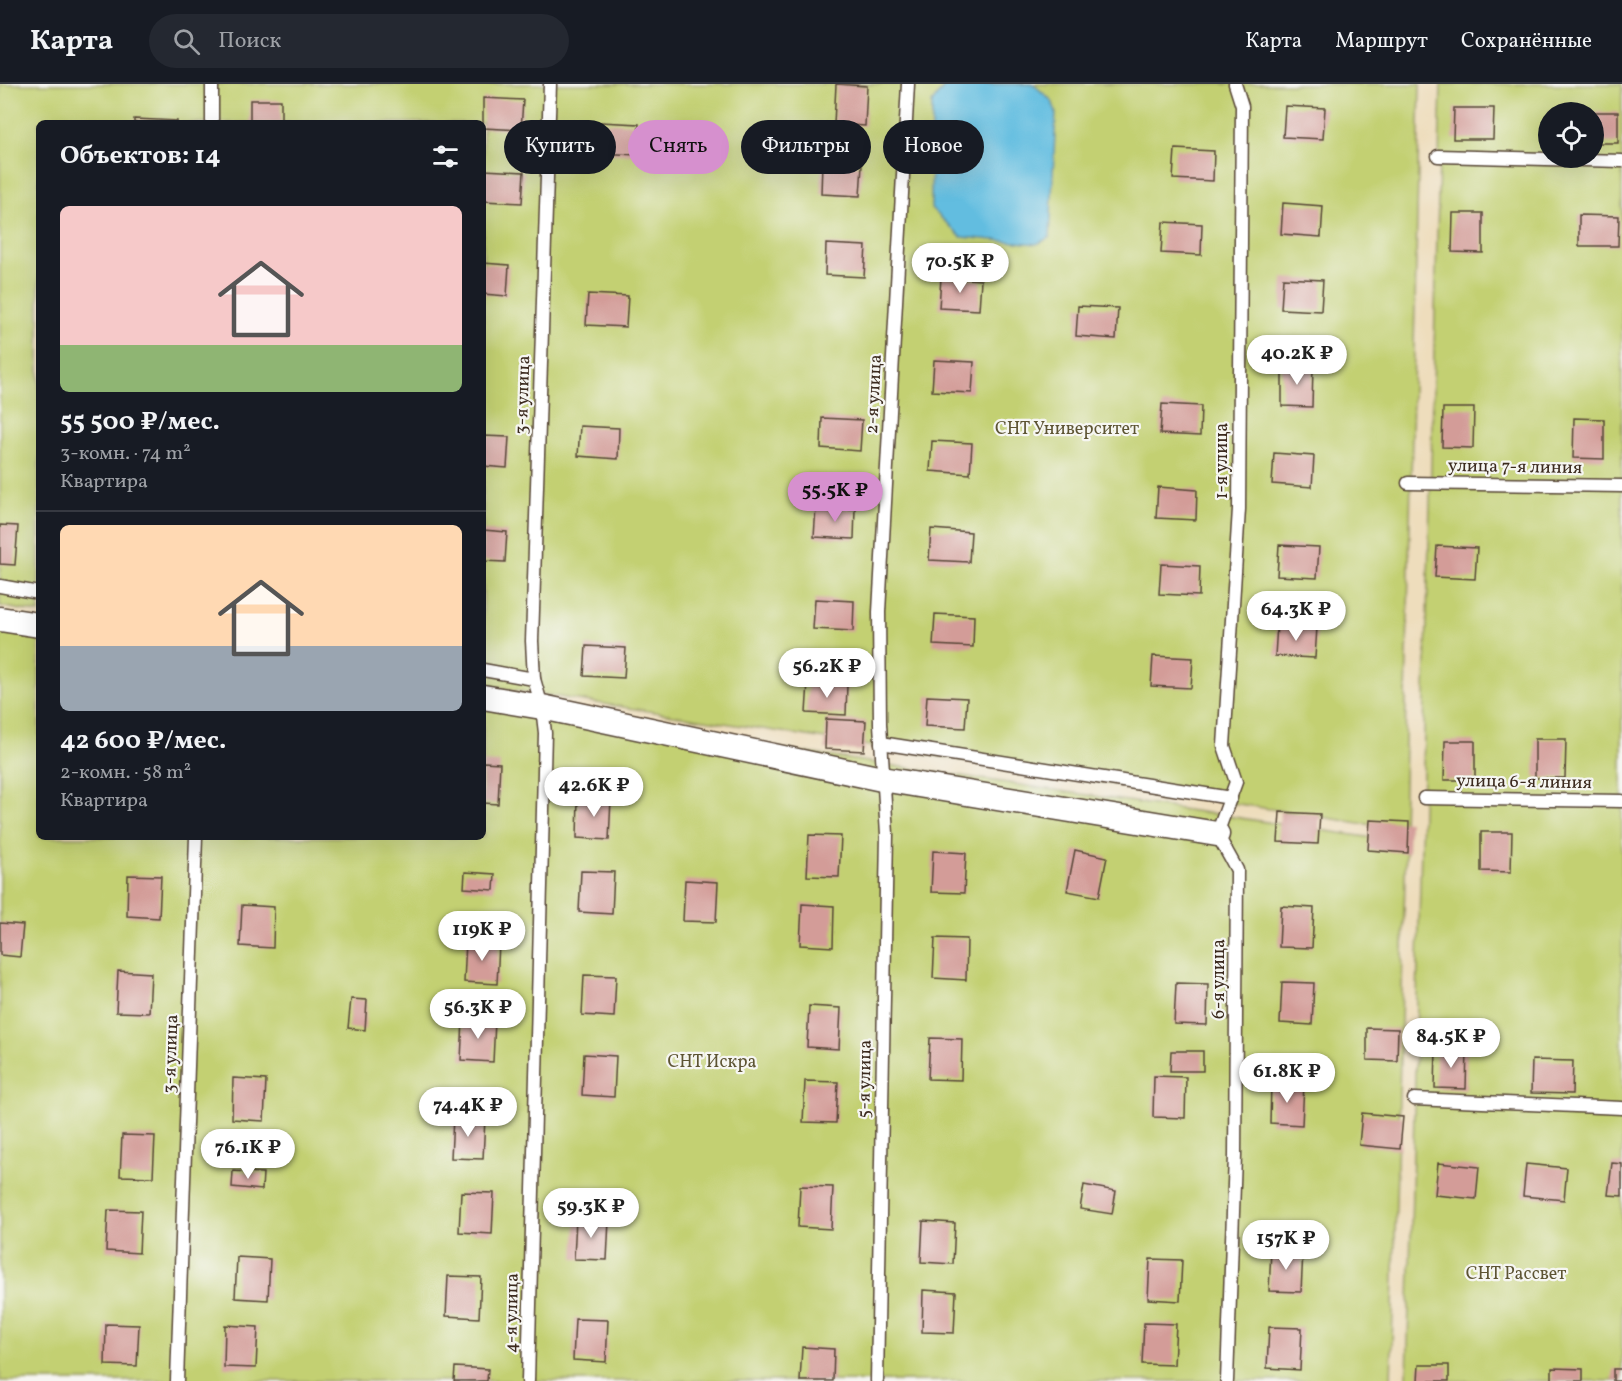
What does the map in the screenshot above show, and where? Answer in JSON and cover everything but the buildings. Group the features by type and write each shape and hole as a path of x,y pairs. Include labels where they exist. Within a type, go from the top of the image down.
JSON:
{"street":[{"path":"0,619 36,625"},
{"path":"486,698 542,707 882,779 1217,834"}],"lane":[{"path":"212,84 212,120"},
{"name":"3-я улица","path":"542,707 534,679 532,641 550,84"},
{"name":"2-я улица","path":"882,779 879,612 908,84"},
{"name":"1-я улица","path":"1217,834 1236,782 1224,746 1239,509 1242,106 1235,84"},
{"path":"1438,156 1622,161"},
{"name":"улица 7-я линия","path":"1408,483 1622,486"},
{"path":"0,586 36,592"},
{"path":"486,671 534,679"},
{"name":"4-я улица","path":"528,1381 545,733 542,707"},
{"path":"880,742 1231,798"},
{"name":"5-я улица","path":"877,1381 887,834 882,779"},
{"name":"улица 6-я линия","path":"1424,798 1622,801"},
{"name":"6-я улица","path":"1217,834 1237,870 1235,1156 1227,1381"},
{"name":"3-я улица","path":"177,1381 196,840"},
{"path":"1414,1099 1622,1108"}],"green space":[{"name":"СНТ Университет","path":"0,84 1420,84 1403,830 486,685 486,120 36,120 36,612 0,606"},
{"name":"СНТ Рассвет","path":"1441,84 1622,84 1622,1381 1407,1381"},
{"name":"СНТ Искра","path":"0,631 36,636 36,840 486,840 486,704 1406,843 1391,1381 0,1381"}],"water":[{"path":"946,84 1033,84 1052,101 1056,112 1050,237 1037,244 961,237 931,208 931,174 984,174 984,120 932,120 932,103"}]}
